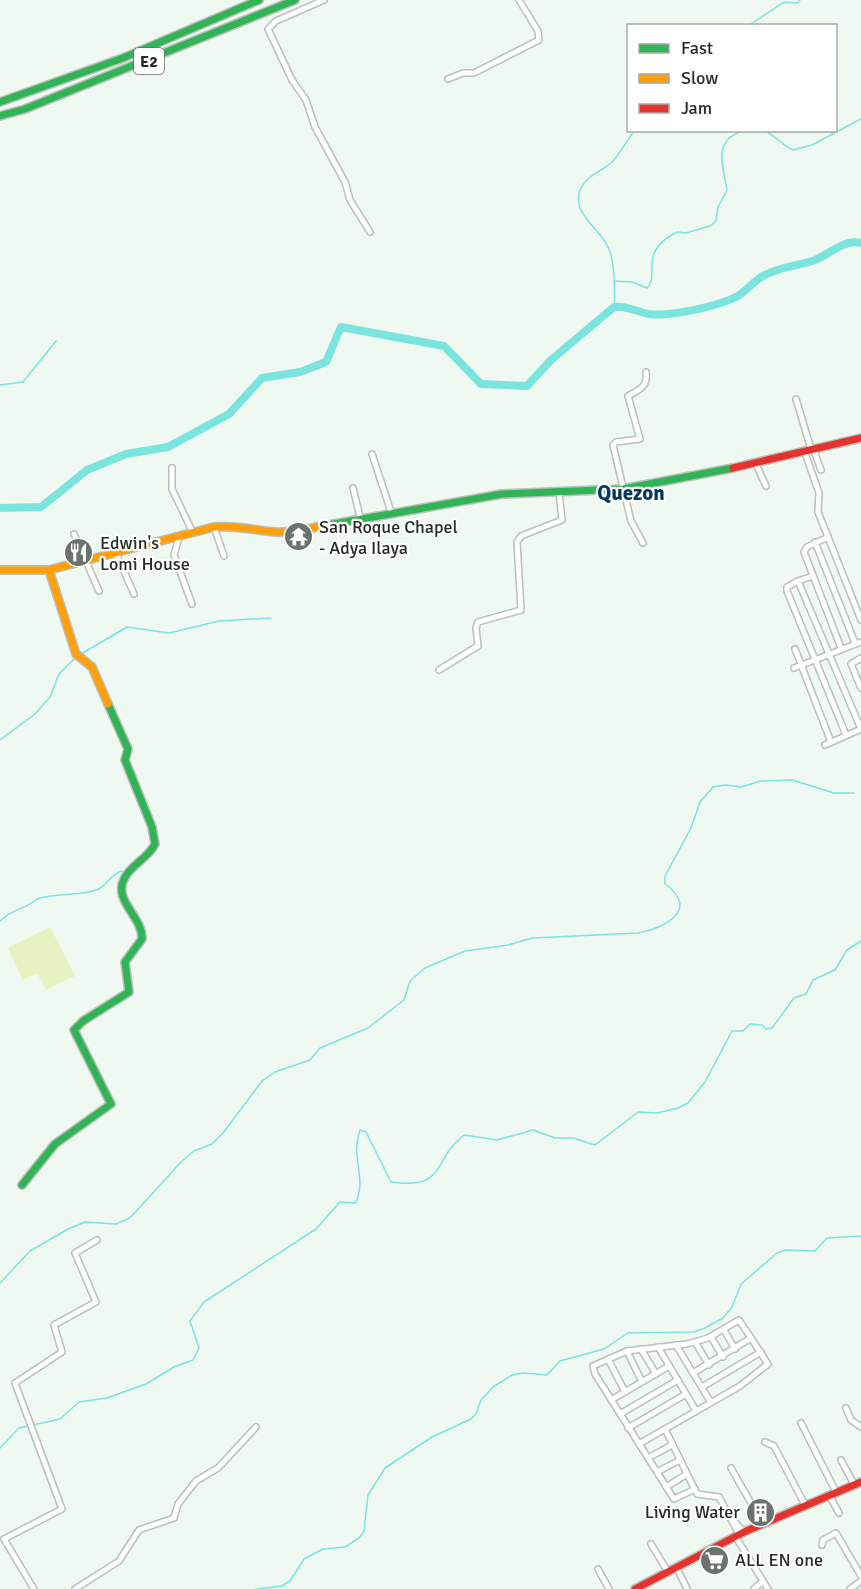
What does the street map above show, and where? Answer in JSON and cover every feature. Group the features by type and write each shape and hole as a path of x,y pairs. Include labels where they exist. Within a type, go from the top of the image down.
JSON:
{"main road":[{"name":"E2","path":"0,102 123,58 259,0"},
{"name":"E2","path":"0,116 25,109 188,45 295,0"},
{"path":"0,570 26,572 49,570 214,527 238,525 275,532 293,532 360,517 502,494 623,489 722,471 861,438"},
{"path":"22,1185 56,1144 111,1105 74,1030 78,1024 93,1017 129,992 125,962 136,949 142,933 122,896 121,886 125,876 146,858 155,844 152,827 125,760 128,749 92,667 76,654 49,570"},
{"path":"635,1589 740,1532 858,1483"}],"street":[{"path":"324,0 276,21 268,29 292,80 306,100 315,127 342,176 354,206 370,232"},
{"path":"448,79 463,73 474,72 539,40 538,32 519,0"},
{"path":"643,543 631,520 614,443 639,440 628,396 644,387 647,380 646,372"},
{"path":"796,399 819,493 818,512 861,620"},
{"path":"809,449 821,470"},
{"path":"372,454 391,512"},
{"path":"755,462 766,486"},
{"path":"172,468 172,489 194,533"},
{"path":"353,488 360,517"},
{"path":"439,670 478,646 476,628 478,622 521,610 517,542 521,536 561,520 559,492"},
{"path":"214,527 224,556"},
{"path":"74,534 99,591"},
{"path":"178,537 173,553 192,604"},
{"path":"828,537 814,542 804,552 841,648"},
{"path":"797,666 858,642 814,542"},
{"path":"116,553 134,594"},
{"path":"813,576 798,581 788,587 787,591 816,657 846,735"},
{"path":"795,649 797,666 828,744 861,729 798,581"},
{"path":"861,658 851,664 861,688"},
{"path":"34,1589 4,1539 62,1509 15,1383 62,1352 54,1325 96,1302 75,1253 97,1239"},
{"path":"639,1444 770,1365 739,1320 711,1337 695,1342 627,1351 593,1366 611,1400 674,1500 695,1490"},
{"path":"724,1330 735,1349"},
{"path":"711,1337 723,1357"},
{"path":"693,1373 723,1357 751,1338"},
{"path":"695,1342 709,1365"},
{"path":"676,1345 710,1401"},
{"path":"658,1347 695,1409"},
{"path":"641,1349 656,1374"},
{"path":"627,1351 642,1382"},
{"path":"702,1387 760,1352"},
{"path":"608,1359 625,1392"},
{"path":"611,1400 669,1366"},
{"path":"620,1414 678,1380"},
{"path":"628,1428 686,1394"},
{"path":"846,1408 851,1419 861,1427"},
{"path":"801,1423 839,1513"},
{"path":"75,1589 119,1561 139,1530 174,1518 178,1504 196,1481 218,1468 256,1427"},
{"path":"665,1429 698,1495 718,1496 740,1532 741,1546 768,1589"},
{"path":"765,1442 774,1446 805,1505"},
{"path":"648,1458 672,1444"},
{"path":"657,1472 680,1460"},
{"path":"841,1460 858,1483"},
{"path":"731,1468 763,1524"},
{"path":"666,1486 687,1474"},
{"path":"822,1545 823,1540 836,1533 861,1576"},
{"path":"651,1544 668,1572"},
{"path":"677,1568 687,1589"},
{"path":"598,1569 609,1589"},
{"path":"850,1589 861,1581"},
{"path":"754,1589 762,1582"}],"green space":[{"path":"50,927 75,976 46,990 37,973 23,980 8,948"}],"waterway":[{"path":"751,24 784,2 797,3 800,0"},
{"path":"837,132 861,119"},
{"path":"614,307 613,265 610,252 583,213 578,197 584,183 613,161 634,132"},
{"path":"614,281 632,282 647,288 651,283 653,256 665,240 677,232 686,233 710,226 716,221 718,207 727,190 722,162 724,146 735,134 740,132"},
{"path":"766,132 793,150 812,145 836,132"},
{"path":"0,508 41,507 87,470 126,454 168,447 229,414 262,378 300,372 326,362 341,327 444,346 481,384 527,386 551,360 614,307 649,314 681,312 707,307 738,296 769,273 815,260 848,243 861,243"},
{"path":"0,385 23,382 56,341"},
{"path":"81,654 127,627 169,633 219,621 271,618"},
{"path":"0,740 35,714 50,697 59,674 75,658"},
{"path":"0,1283 30,1251 68,1229 85,1222 116,1224 130,1218 182,1161 194,1151 212,1144 223,1133 262,1081 275,1072 310,1060 320,1048 368,1028 404,1000 410,981 425,968 465,951 508,945 532,938 638,933 668,922 679,909 679,902 675,893 665,884 665,876 691,828 700,802 713,787 726,785 741,787 761,781 792,780 834,793 854,793"},
{"path":"0,921 40,898 96,890 122,871"},
{"path":"33,1425 60,1419 79,1402 107,1398 146,1384 174,1367 193,1360 199,1348 190,1321 204,1302 316,1229 340,1202 356,1203 360,1184 357,1149 360,1130 366,1132 391,1182 422,1182 430,1177 464,1135 497,1140 533,1130 555,1138 573,1138 595,1145 638,1112 657,1113 688,1103 705,1082 732,1031 743,1031 750,1024 762,1025 766,1029 772,1028 794,998 806,994 813,980 835,970 847,950 861,941"},
{"path":"256,1589 282,1586 290,1581 304,1559 323,1549 345,1547 359,1538 364,1531 368,1495 385,1468 432,1437 471,1419 476,1414 481,1400 493,1387 512,1375 523,1373 547,1375 560,1361 604,1349 628,1333 693,1332 705,1328 723,1318 732,1307 741,1284 777,1253 786,1250 815,1251 827,1238 861,1236"},
{"path":"0,1448 19,1428 28,1426"}],"traffic: fast":[{"path":"0,102 123,58 259,0"},
{"path":"0,116 25,109 295,0"},
{"path":"317,527 502,494 623,489 733,468"},
{"path":"22,1185 55,1144 111,1104 74,1030 83,1021 129,992 125,962 142,939 138,923 122,895 122,887 127,874 155,844 152,827 125,760 128,749 108,704"}],"traffic: slow":[{"path":"0,570 49,570 214,527 281,532 317,527"},
{"path":"49,570 76,654 92,667 108,704"}],"traffic: jam":[{"path":"733,468 861,438"},
{"path":"635,1589 744,1532 861,1482"}],"place":[{"name":"San Roque Chapel - Adya Ilaya","path":"298,537"},
{"name":"Edwin's Lomi House","path":"79,553"},
{"name":"Living Water","path":"761,1512"},
{"name":"ALL EN one","path":"714,1560"}],"district":[{"name":"Quezon","path":"631,493"}]}
